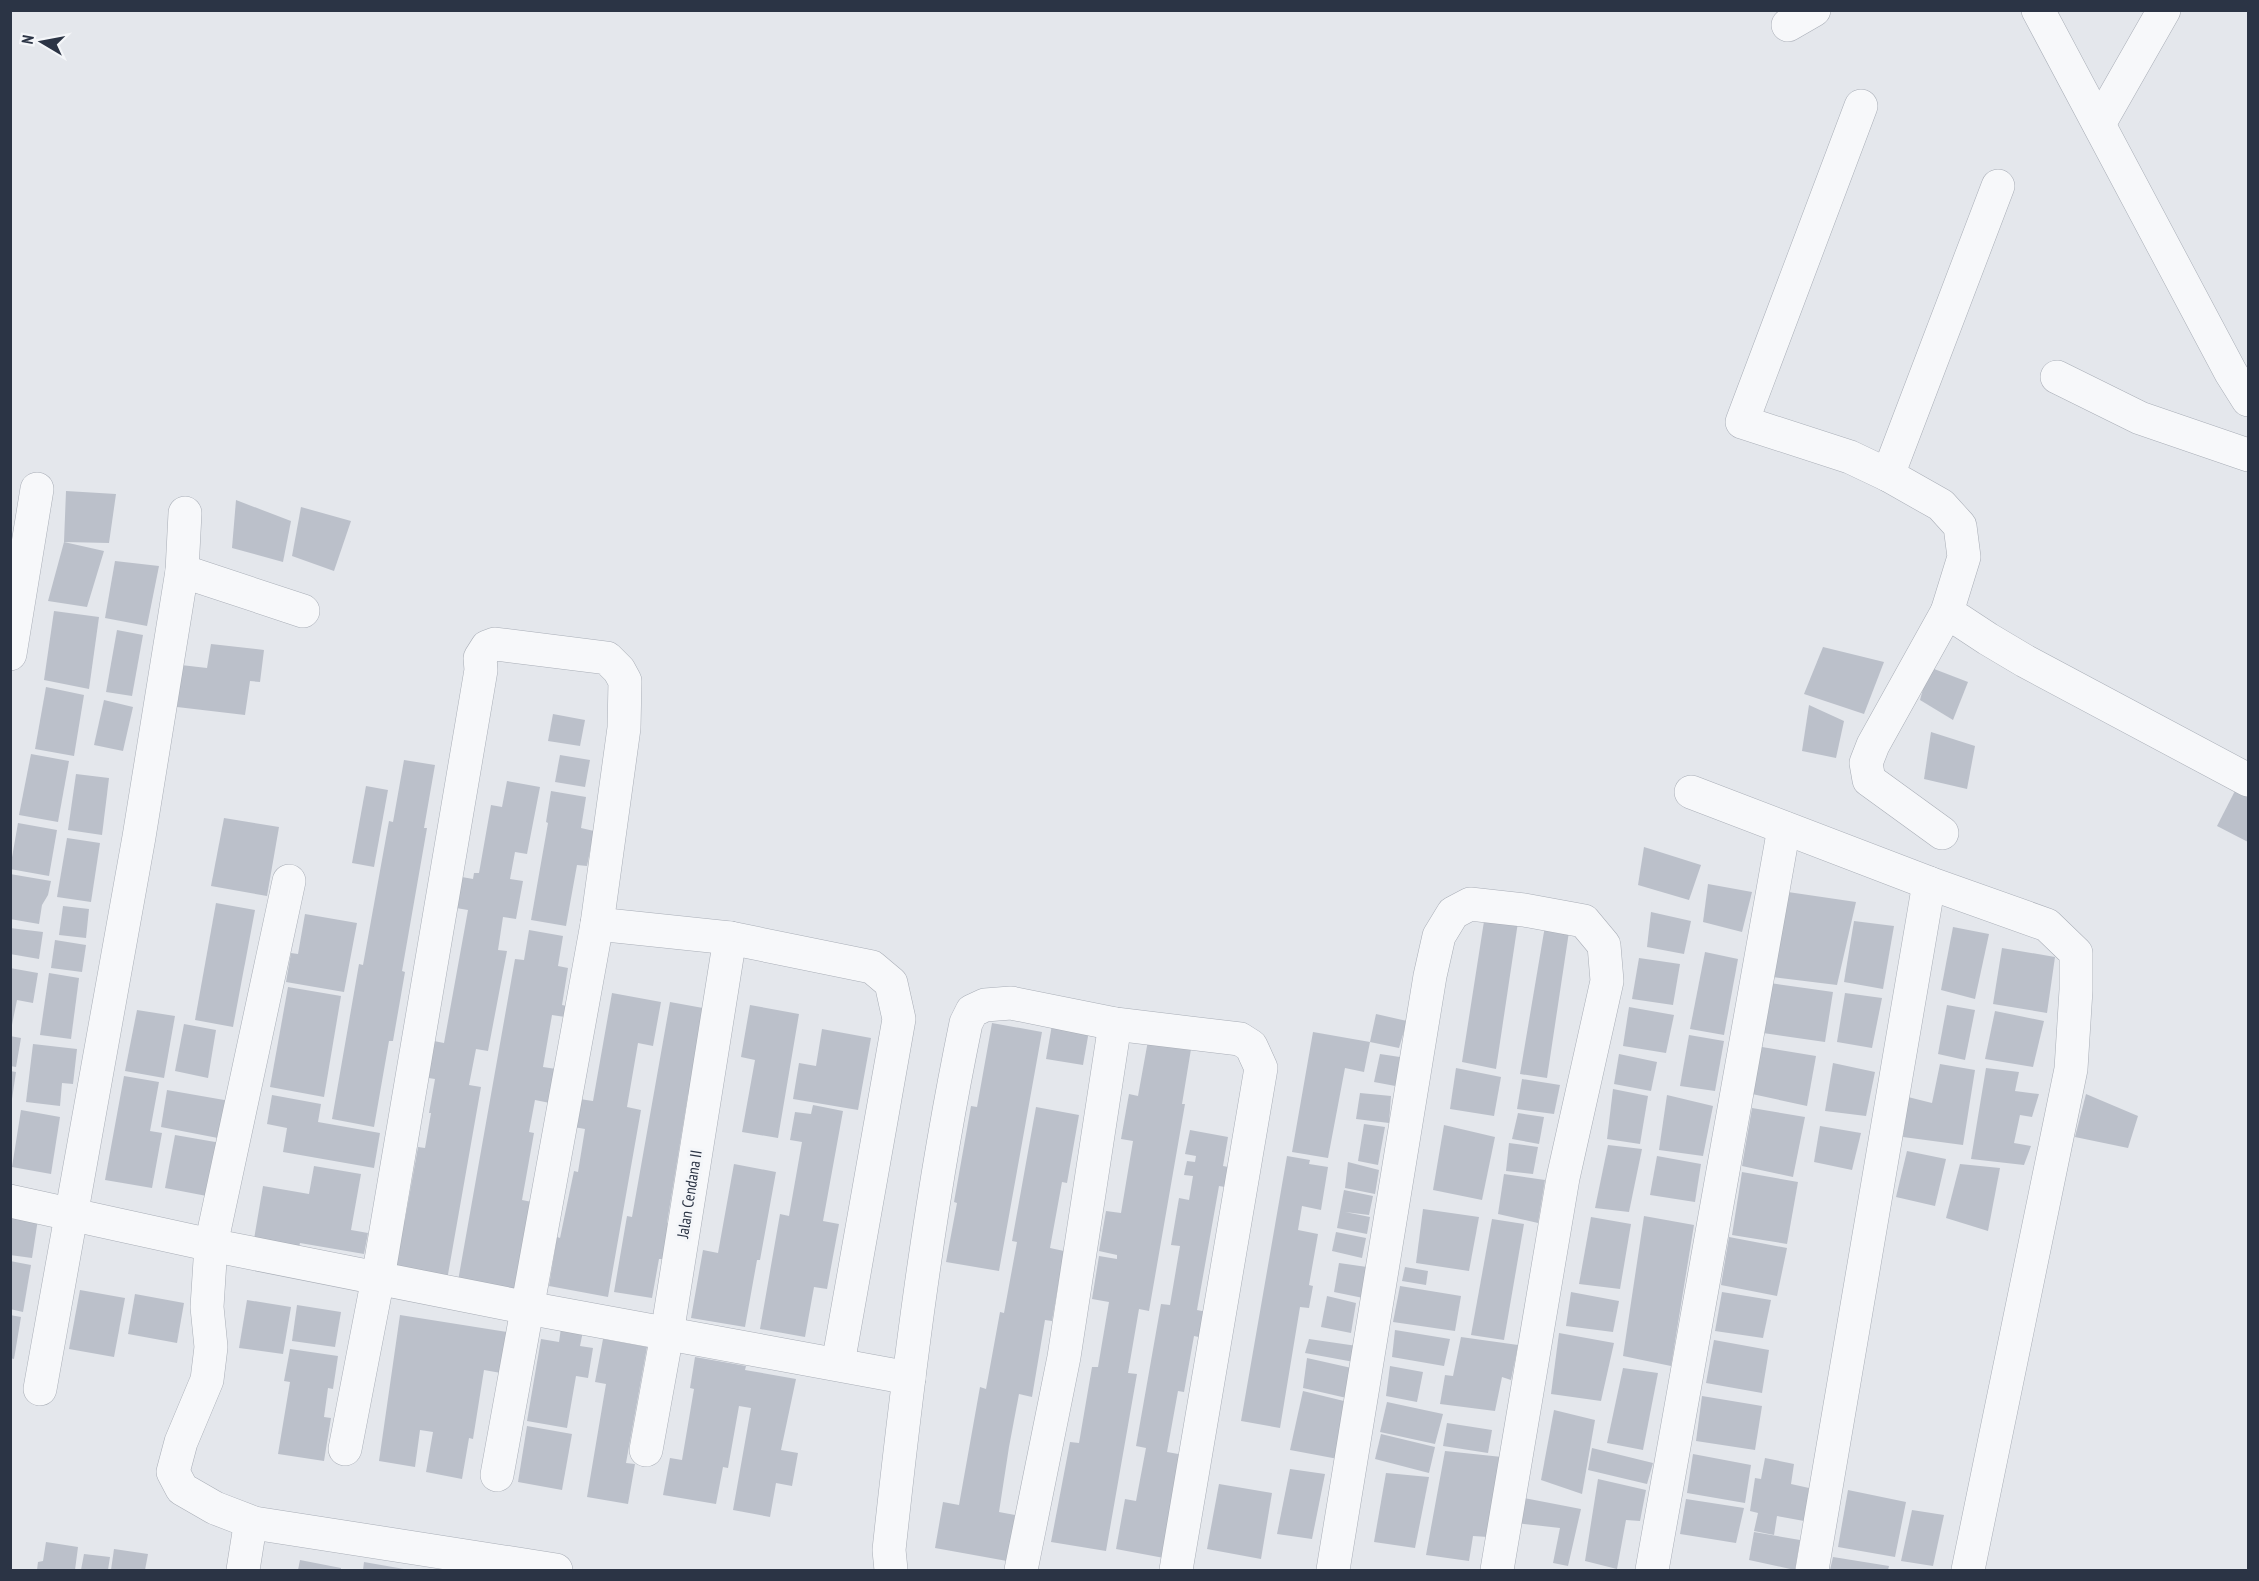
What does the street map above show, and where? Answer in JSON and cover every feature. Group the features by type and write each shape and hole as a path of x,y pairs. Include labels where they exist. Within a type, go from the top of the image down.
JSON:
{"street":[{"path":"2038,10 2231,373 2248,400"},
{"path":"2099,124 2164,10"},
{"path":"1861,106 1742,422 1850,458 1888,475 1941,505 1960,526 1964,557 1947,612 1873,745 1866,763 1869,780 1942,833"},
{"path":"1888,475 1998,186"},
{"path":"2057,377 2140,418 2248,455"},
{"path":"10,654 37,489"},
{"path":"40,1389 139,837 182,571 185,513"},
{"path":"182,571 303,611"},
{"path":"1947,612 2025,661 2248,780"},
{"path":"345,1449 378,1278 481,670 480,658 487,647 495,644 607,658 619,670 625,681 624,728 597,924 497,1476"},
{"path":"1691,792 1929,883 2047,925 2076,953 2071,1069 1968,1570"},
{"path":"1652,1570 1784,828"},
{"path":"289,881 212,1245 207,1307 211,1347 207,1380 181,1442 173,1472 182,1489 215,1508 254,1523 556,1570"},
{"path":"1812,1570 1929,883"},
{"path":"1332,1570 1430,976 1439,936 1453,913 1470,904 1524,910 1584,921 1604,945 1606,981 1563,1178 1497,1570"},
{"path":"597,924 730,938 872,967 891,984 900,1019 838,1364"},
{"name":"Jalan Cendana II","path":"646,1449 667,1334 730,938"},
{"path":"891,1570 889,1550 909,1378 946,1118 966,1023 972,1011 985,1005 1011,1003 1115,1024 1240,1039 1251,1046 1262,1068 1176,1570"},
{"path":"1021,1570 1064,1357 1115,1024"},
{"path":"10,1201 212,1245 528,1308 909,1378"},
{"path":"243,1570 250,1526 254,1523"}],"building":[{"path":"66,491 116,494 109,543 64,542"},
{"path":"236,500 291,521 283,562 232,548"},
{"path":"301,507 351,521 334,571 292,556"},
{"path":"64,542 104,551 87,607 48,601"},
{"path":"115,561 159,566 147,626 105,618"},
{"path":"54,611 99,617 89,689 44,680"},
{"path":"117,630 143,635 132,696 106,692"},
{"path":"211,644 264,650 260,682 250,681 245,715 177,707 181,665 207,668"},
{"path":"1823,647 1884,662 1864,714 1804,694"},
{"path":"1929,667 1968,682 1953,720 1920,700"},
{"path":"46,687 84,695 74,756 35,749"},
{"path":"104,700 133,707 123,751 94,745"},
{"path":"1809,705 1844,721 1836,758 1802,751"},
{"path":"553,714 585,720 580,746 548,741"},
{"path":"1931,732 1975,746 1967,789 1924,779"},
{"path":"31,754 69,761 58,822 19,815"},
{"path":"560,755 590,760 585,787 555,782"},
{"path":"404,760 435,765 424,828 427,828 402,971 405,972 393,1041 389,1041 374,1127 332,1119 359,964 363,965 389,821 393,822"},
{"path":"76,774 109,778 102,835 68,830"},
{"path":"507,781 540,787 527,854 515,852 510,879 523,881 516,919 503,917 498,950 507,951 488,1051 476,1049 469,1085 481,1087 447,1280 393,1271 418,1147 425,1148 431,1113 429,1113 435,1079 422,1077 429,1040 444,1043 468,910 456,908 462,877 473,879 474,873 479,873 491,805 502,807"},
{"path":"2238,785 2248,790 2248,842 2217,826"},
{"path":"366,786 388,790 374,867 352,863"},
{"path":"551,791 586,797 581,828 594,831 587,866 577,865 566,926 531,920 548,823 546,822"},
{"path":"224,818 279,827 267,896 211,886"},
{"path":"18,823 57,830 49,876 10,869"},
{"path":"67,838 100,843 91,902 57,897"},
{"path":"1644,847 1701,865 1689,900 1638,885"},
{"path":"10,874 51,881 48,895 42,905 39,924 10,919"},
{"path":"1708,884 1752,892 1742,932 1703,922"},
{"path":"1788,892 1856,902 1837,985 1773,977"},
{"path":"216,903 255,910 233,1027 195,1020"},
{"path":"63,906 89,909 86,938 59,935"},
{"path":"1651,912 1691,921 1684,954 1647,947"},
{"path":"305,914 357,923 344,992 286,982 291,953 298,954"},
{"path":"1485,915 1518,922 1496,1069 1462,1062"},
{"path":"1546,920 1570,925 1547,1078 1520,1074"},
{"path":"1854,921 1894,926 1883,989 1844,982"},
{"path":"1953,927 1989,934 1975,999 1941,990"},
{"path":"10,928 43,932 39,959 10,954"},
{"path":"529,930 563,936 558,966 568,968 562,1005 567,1006 565,1017 552,1015 543,1067 556,1069 550,1103 535,1100 529,1132 534,1133 522,1200 532,1202 516,1292 458,1281 515,959 524,960"},
{"path":"55,940 86,945 82,972 51,968"},
{"path":"2002,948 2055,957 2047,1013 1993,1004"},
{"path":"1705,952 1738,959 1724,1035 1690,1029"},
{"path":"1639,958 1680,964 1673,1005 1632,999"},
{"path":"10,968 38,973 33,1003 17,1000 12,1025"},
{"path":"49,973 79,978 71,1039 40,1035"},
{"path":"1770,983 1833,992 1825,1042 1763,1033"},
{"path":"288,987 341,996 324,1097 270,1087"},
{"path":"612,993 661,1002 653,1046 638,1043 627,1107 641,1110 608,1297 549,1286 557,1237 560,1238 574,1171 578,1172 585,1129 568,1126 573,1098 593,1101"},
{"path":"1845,993 1882,998 1872,1048 1837,1042"},
{"path":"670,1002 703,1008 697,1096 688,1094 663,1259 659,1259 652,1298 614,1292 627,1216 632,1217"},
{"path":"750,1005 799,1014 778,1138 742,1132 755,1060 741,1057"},
{"path":"1947,1005 1975,1010 1965,1060 1938,1054"},
{"path":"1629,1007 1674,1015 1666,1053 1623,1046"},
{"path":"137,1010 175,1016 164,1078 125,1071"},
{"path":"1995,1011 2044,1021 2033,1067 1985,1059"},
{"path":"1376,1014 1407,1021 1399,1048 1370,1042"},
{"path":"1053,1019 1090,1025 1083,1065 1046,1059"},
{"path":"992,1023 1042,1032 999,1271 946,1262 971,1106 977,1107"},
{"path":"184,1024 216,1030 208,1078 175,1071"},
{"path":"822,1029 871,1038 858,1110 793,1099 799,1063 816,1066"},
{"path":"1313,1032 1370,1042 1364,1072 1345,1068 1328,1158 1292,1152"},
{"path":"1149,1035 1192,1043 1182,1104 1185,1104 1149,1311 1139,1309 1128,1373 1137,1374 1106,1551 1051,1542 1070,1442 1079,1443 1092,1367 1098,1367 1109,1302 1092,1299 1099,1256 1117,1259 1117,1255 1099,1251 1106,1211 1121,1213 1133,1141 1121,1139 1129,1094 1138,1096"},
{"path":"1689,1035 1724,1041 1715,1091 1680,1086"},
{"path":"10,1036 21,1038 16,1067 10,1066"},
{"path":"33,1044 77,1049 73,1084 62,1083 60,1106 26,1102"},
{"path":"1762,1047 1816,1056 1807,1106 1752,1094"},
{"path":"1380,1054 1413,1059 1406,1088 1374,1082"},
{"path":"1619,1054 1657,1062 1651,1091 1614,1084"},
{"path":"1833,1063 1875,1072 1866,1116 1825,1111"},
{"path":"1940,1064 1975,1070 1963,1145 1903,1137 1908,1097 1932,1103"},
{"path":"1456,1068 1501,1077 1494,1116 1450,1109"},
{"path":"1986,1068 2019,1072 2015,1091 2039,1094 2032,1117 2020,1115 2014,1143 2031,1146 2024,1165 1971,1159"},
{"path":"10,1071 16,1072 12,1099 10,1099"},
{"path":"124,1076 159,1082 150,1131 162,1133 152,1188 105,1180"},
{"path":"1522,1079 1560,1085 1554,1114 1517,1109"},
{"path":"1613,1089 1648,1096 1640,1144 1607,1139"},
{"path":"167,1090 230,1101 223,1139 161,1127"},
{"path":"1360,1093 1391,1096 1389,1123 1356,1119"},
{"path":"2086,1094 2138,1116 2128,1148 2075,1137"},
{"path":"272,1095 321,1104 318,1122 380,1133 374,1168 283,1152 287,1128 267,1124"},
{"path":"1667,1095 1713,1106 1703,1156 1659,1150"},
{"path":"813,1105 843,1111 823,1221 839,1224 827,1289 814,1287 805,1337 760,1329 780,1214 789,1216 802,1142 790,1140 795,1112 811,1114"},
{"path":"1036,1107 1079,1115 1067,1183 1062,1182 1050,1248 1064,1251 1052,1321 1045,1320 1032,1397 1019,1394 1009,1447 999,1512 1015,1515 1007,1561 935,1548 943,1502 959,1505 980,1387 986,1389 1000,1312 1004,1313 1017,1242 1012,1241"},
{"path":"1752,1108 1805,1117 1793,1177 1742,1166"},
{"path":"21,1110 60,1117 51,1174 12,1167"},
{"path":"1518,1113 1544,1117 1539,1144 1512,1139"},
{"path":"1364,1124 1385,1127 1378,1165 1358,1161"},
{"path":"1444,1125 1495,1137 1482,1200 1433,1190"},
{"path":"1820,1126 1861,1133 1852,1170 1814,1162"},
{"path":"1190,1130 1228,1137 1223,1166 1234,1168 1231,1188 1219,1186 1197,1310 1212,1313 1208,1339 1194,1336 1184,1392 1178,1391 1167,1452 1184,1455 1164,1558 1116,1549 1125,1499 1136,1501 1146,1448 1136,1446 1161,1304 1170,1305 1180,1246 1171,1245 1179,1198 1189,1200 1193,1176 1184,1175 1187,1161 1195,1162 1196,1156 1185,1154"},
{"path":"175,1135 221,1143 212,1197 165,1188"},
{"path":"1509,1143 1538,1147 1533,1174 1506,1171"},
{"path":"1608,1145 1642,1149 1629,1212 1595,1208"},
{"path":"1907,1151 1946,1159 1935,1206 1896,1197"},
{"path":"1287,1156 1310,1160 1309,1164 1328,1167 1321,1210 1302,1206 1298,1230 1318,1234 1309,1285 1313,1286 1309,1308 1300,1307 1280,1428 1241,1421"},
{"path":"1657,1156 1701,1164 1695,1202 1650,1195"},
{"path":"1348,1162 1379,1170 1375,1194 1345,1188"},
{"path":"734,1164 776,1172 745,1327 691,1318 703,1250 718,1253"},
{"path":"1960,1164 2000,1168 1988,1231 1946,1218"},
{"path":"314,1166 361,1174 351,1230 368,1233 364,1254 300,1243 299,1247 254,1239 263,1186 309,1194"},
{"path":"1742,1172 1798,1182 1787,1244 1732,1235"},
{"path":"1504,1174 1545,1180 1538,1223 1498,1214"},
{"path":"1344,1190 1373,1196 1369,1215 1345,1212 1370,1217 1367,1234 1337,1228"},
{"path":"1423,1209 1479,1217 1469,1271 1416,1263"},
{"path":"10,1215 38,1219 32,1258 10,1255"},
{"path":"1644,1216 1694,1225 1671,1366 1623,1356"},
{"path":"1591,1217 1631,1224 1620,1289 1579,1284"},
{"path":"1492,1219 1524,1224 1504,1340 1471,1335"},
{"path":"1336,1232 1366,1238 1362,1258 1332,1251"},
{"path":"1729,1237 1787,1248 1777,1296 1721,1285"},
{"path":"10,1261 31,1265 23,1312 10,1309"},
{"path":"1339,1263 1374,1268 1368,1299 1334,1292"},
{"path":"1405,1267 1428,1271 1426,1285 1402,1281"},
{"path":"1400,1286 1461,1296 1455,1331 1393,1322"},
{"path":"80,1290 125,1298 114,1357 69,1349"},
{"path":"1571,1292 1619,1301 1613,1332 1566,1326"},
{"path":"1722,1292 1771,1300 1763,1338 1715,1331"},
{"path":"135,1294 184,1303 177,1343 128,1334"},
{"path":"1327,1296 1356,1303 1351,1333 1321,1327"},
{"path":"247,1300 291,1307 283,1354 239,1348"},
{"path":"297,1305 341,1312 335,1347 292,1341"},
{"path":"10,1315 21,1317 14,1359 10,1358"},
{"path":"400,1315 507,1332 501,1373 484,1370 473,1439 469,1438 462,1479 426,1472 433,1432 420,1430 415,1467 379,1461"},
{"path":"561,1328 583,1331 580,1346 593,1348 588,1378 576,1376 567,1428 527,1421 541,1339 559,1342"},
{"path":"1395,1330 1450,1339 1444,1366 1392,1357"},
{"path":"1559,1333 1614,1343 1601,1401 1551,1394"},
{"path":"1461,1337 1518,1345 1511,1380 1502,1377 1495,1411 1440,1404 1445,1375 1453,1376"},
{"path":"603,1339 647,1347 626,1463 635,1464 628,1504 587,1497 606,1384 595,1382"},
{"path":"1309,1339 1357,1346 1354,1362 1305,1353"},
{"path":"1714,1340 1769,1350 1762,1393 1706,1383"},
{"path":"290,1349 338,1356 333,1389 328,1388 324,1417 331,1418 324,1461 278,1454 290,1382 284,1381"},
{"path":"695,1357 746,1366 745,1370 796,1379 781,1450 798,1453 792,1486 776,1483 770,1517 733,1510 751,1408 739,1406 728,1468 723,1467 716,1504 663,1495 670,1458 682,1460 694,1389 690,1388"},
{"path":"1307,1358 1356,1369 1351,1399 1303,1388"},
{"path":"1390,1366 1423,1372 1417,1402 1386,1396"},
{"path":"1623,1368 1658,1373 1643,1450 1607,1443"},
{"path":"1303,1391 1348,1402 1338,1459 1290,1450"},
{"path":"1702,1396 1762,1406 1755,1450 1696,1441"},
{"path":"1387,1402 1443,1414 1435,1444 1380,1432"},
{"path":"1554,1410 1595,1420 1582,1494 1541,1480"},
{"path":"1447,1423 1492,1430 1488,1453 1443,1446"},
{"path":"527,1426 572,1434 562,1490 518,1482"},
{"path":"1381,1434 1435,1447 1429,1473 1375,1459"},
{"path":"1592,1448 1653,1463 1647,1484 1588,1470"},
{"path":"1445,1451 1502,1457 1488,1537 1473,1536 1469,1561 1426,1555"},
{"path":"1693,1454 1751,1465 1745,1503 1687,1493"},
{"path":"1765,1458 1794,1464 1791,1484 1809,1488 1804,1521 1777,1516 1774,1535 1754,1531 1758,1513 1750,1511 1755,1478 1761,1479"},
{"path":"1290,1469 1325,1474 1312,1539 1277,1534"},
{"path":"1386,1473 1429,1477 1415,1548 1374,1542"},
{"path":"1598,1479 1646,1490 1640,1521 1626,1520 1617,1569 1585,1561"},
{"path":"1219,1484 1272,1493 1261,1559 1207,1549"},
{"path":"1848,1490 1906,1502 1895,1557 1838,1547"},
{"path":"1519,1497 1581,1509 1568,1566 1553,1563 1560,1528 1516,1523"},
{"path":"1686,1499 1744,1508 1736,1543 1680,1534"},
{"path":"1912,1510 1944,1515 1933,1566 1901,1561"},
{"path":"1754,1532 1800,1540 1795,1570 1749,1560"},
{"path":"46,1542 78,1547 75,1570 37,1570 38,1562 43,1561"},
{"path":"114,1549 148,1554 145,1570 111,1570"},
{"path":"84,1554 110,1557 108,1570 81,1570"},
{"path":"1833,1557 1889,1566 1888,1570 1830,1570"},
{"path":"300,1560 341,1568 341,1570 298,1570"},
{"path":"364,1562 404,1569 404,1570 363,1570"}]}
